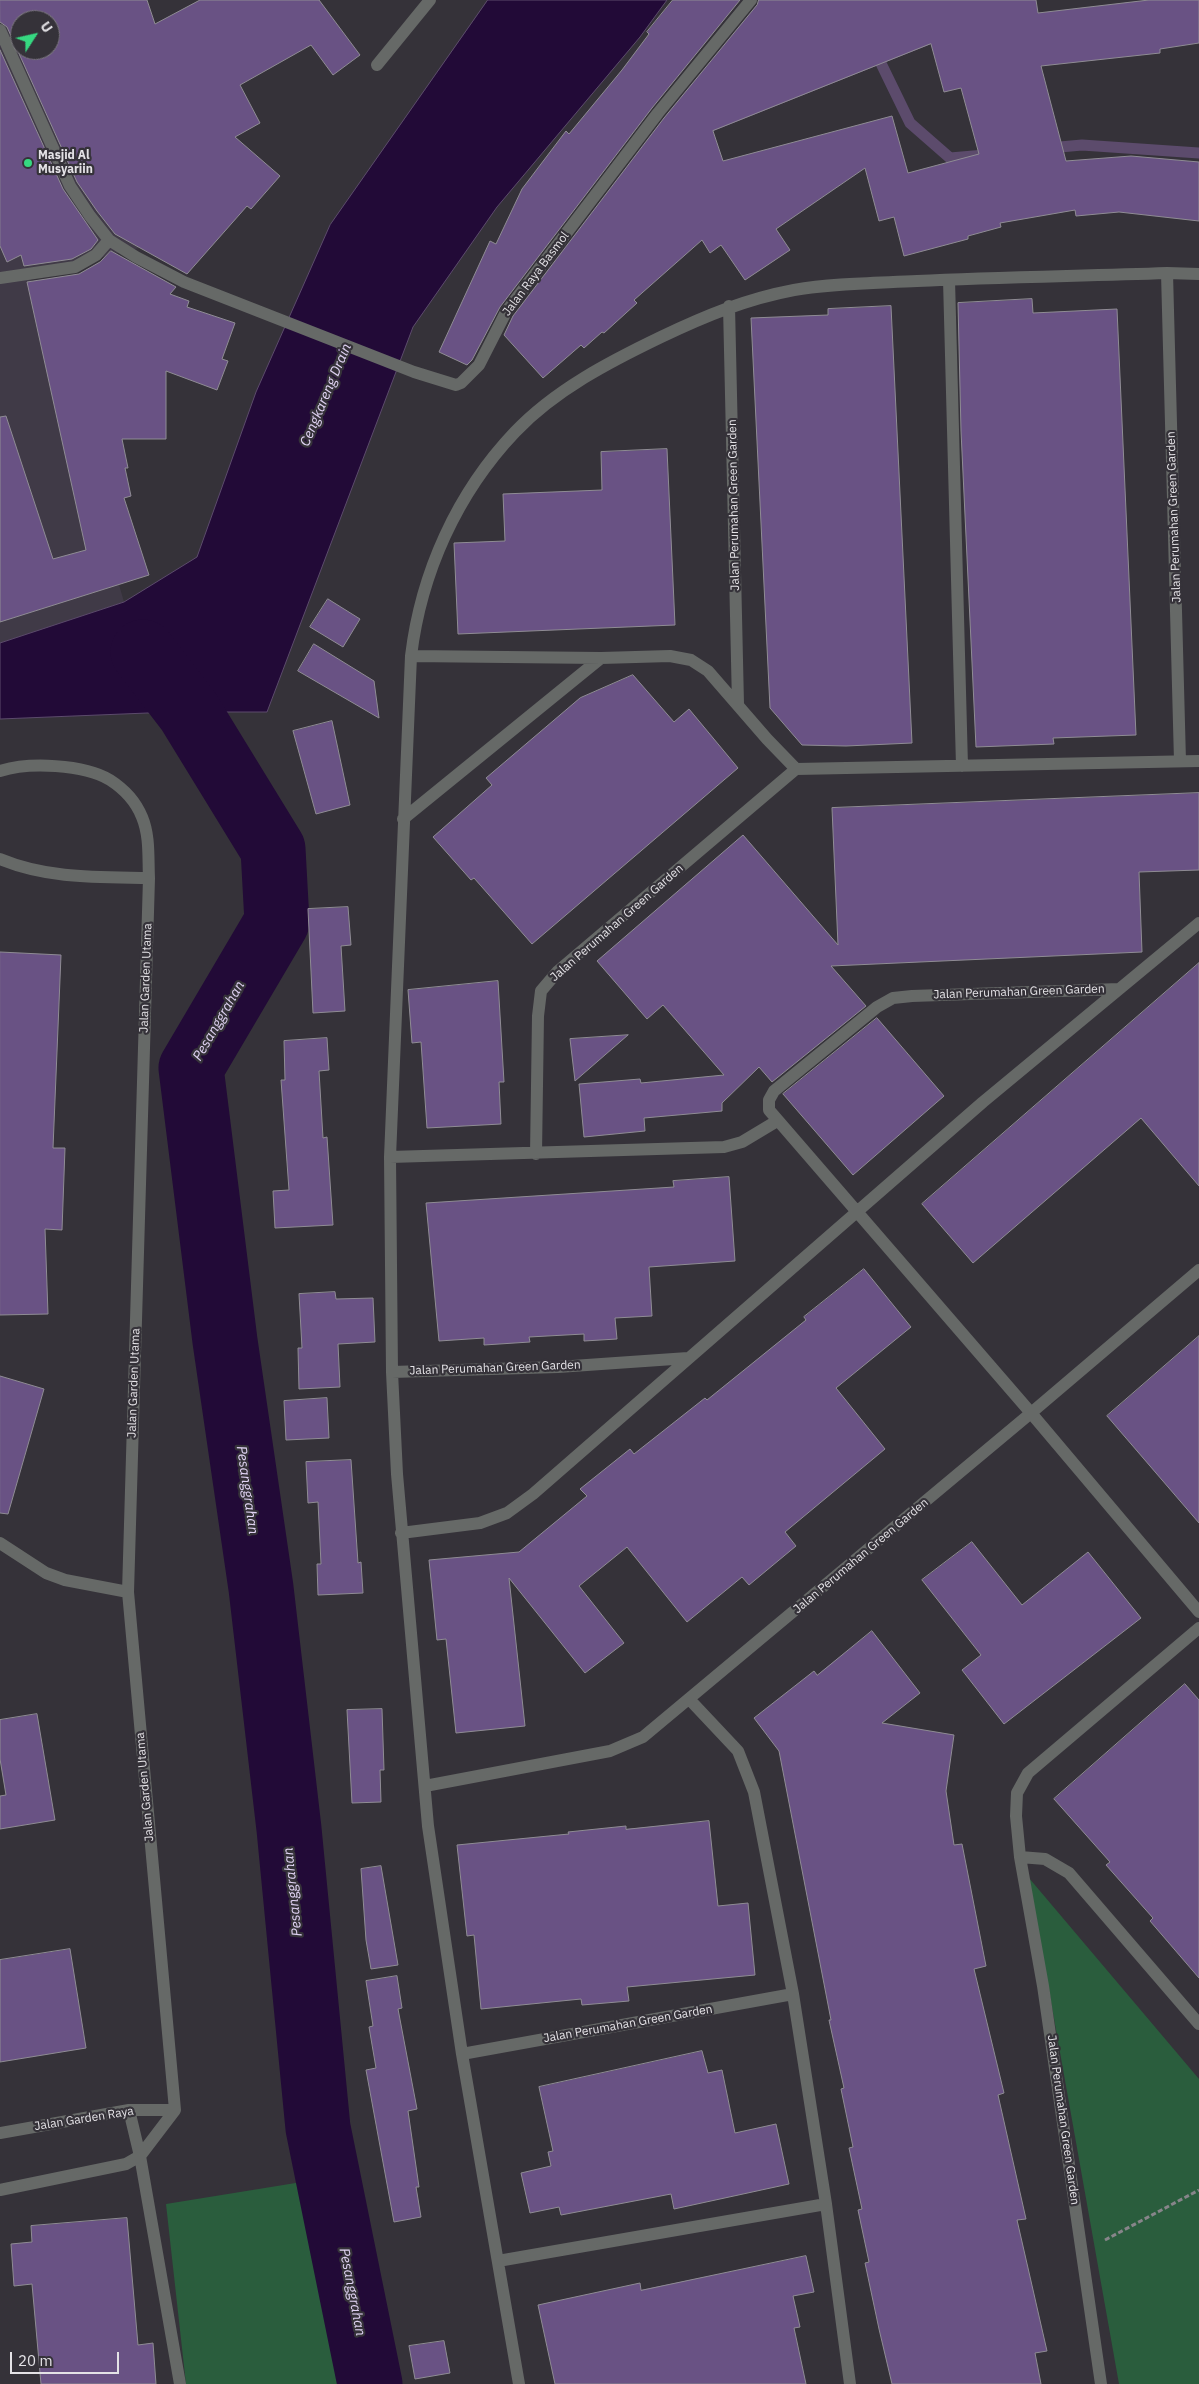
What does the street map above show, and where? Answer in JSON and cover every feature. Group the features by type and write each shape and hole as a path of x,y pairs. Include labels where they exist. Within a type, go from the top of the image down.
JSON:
{"street":[{"path":"378,65 430,0"},
{"name":"Jalan Raya Basmol","path":"0,30 70,186 109,240 136,257 184,282 414,372 456,385 461,383 479,365 506,312 658,114 751,0"},
{"path":"0,278 76,267 96,255 109,240"},
{"name":"Jalan Perumahan Green Garden","path":"1168,273 1180,761"},
{"name":"Jalan Perumahan Green Garden","path":"518,2384 462,2054 428,1826 401,1532 392,1372 390,1157 403,819 411,656 415,623 428,576 450,524 482,474 515,432 559,395 616,358 729,306 796,290 949,280 1168,273 1199,274"},
{"path":"949,280 962,766"},
{"name":"Jalan Perumahan Green Garden","path":"729,306 738,704"},
{"path":"411,656 600,658 670,656 692,660 708,671 767,739 796,769 1199,761"},
{"path":"403,819 600,658"},
{"name":"Jalan Garden Utama","path":"0,771 36,766 67,767 109,780 129,796 142,816 147,831 149,878 128,1592 175,2110"},
{"name":"Jalan Perumahan Green Garden","path":"536,1154 538,1016 541,991 558,971 796,769"},
{"path":"0,859 18,867 60,876 149,878"},
{"name":"Jalan Perumahan Green Garden","path":"401,1532 480,1523 507,1513 533,1494 983,1102 1199,923"},
{"name":"Jalan Perumahan Green Garden","path":"1119,989 893,998 854,1024 774,1091 768,1100 769,1110 776,1121 1031,1413 1199,1612"},
{"path":"390,1157 724,1148 742,1142 776,1121"},
{"name":"Jalan Perumahan Green Garden","path":"425,1786 610,1751 626,1746 643,1737 690,1700 1199,1270"},
{"name":"Jalan Perumahan Green Garden","path":"392,1372 558,1366 688,1358"},
{"path":"0,1543 46,1573 65,1580 128,1592"},
{"name":"Jalan Perumahan Green Garden","path":"1101,2384 1043,1986 1020,1858 1016,1816 1017,1793 1028,1773 1199,1628"},
{"path":"690,1700 738,1751 754,1792 793,1994 826,2204 850,2384"},
{"path":"1020,1858 1045,1859 1069,1873 1199,2024"},
{"name":"Jalan Perumahan Green Garden","path":"462,2054 793,1994"},
{"path":"129,2110 140,2156 180,2384"},
{"name":"Jalan Garden Raya","path":"0,2133 129,2110 175,2110"},
{"path":"0,2190 110,2169 126,2164 140,2156 175,2110"},
{"path":"498,2261 826,2204"}],"path":[{"path":"1082,2252 1199,2190"}],"shaded area":[{"path":"0,0 10,10 10,60 49,60 139,248 30,275 124,602 0,643"}],"green space":[{"path":"1029,1878 1199,2079 1199,2384 1119,2384"},
{"path":"308,2181 349,2384 186,2384 166,2204"}],"water":[{"name":"Cengkareng Drain","path":"488,0 667,0 640,37 497,207 413,327 267,712 172,712 0,719 0,643 124,602 197,557 256,392 330,225"}],"building":[{"path":"0,0 147,0 155,24 200,0 319,0 360,55 333,75 311,45 240,85 260,123 235,137 280,176 251,209 247,206 187,274 115,234 77,182 22,60 60,60 60,10 10,10 10,34 7,27 0,22"},
{"path":"673,0 740,0 652,108 500,307 472,360 467,365 439,352 490,241 496,244 522,189 566,131 569,134 622,70 649,34 647,32"},
{"path":"759,0 1036,0 1038,13 1149,0 1199,0 1199,43 1160,49 1160,53 1041,66 1066,161 1131,156 1199,162 1199,221 1119,212 1076,216 1075,210 1000,223 1001,227 968,236 968,239 904,256 894,217 879,221 865,168 776,229 790,250 745,280 721,245 710,253 702,240 634,300 637,303 604,333 602,332 584,348 581,345 543,378 504,335 513,316 664,118 757,5","holes":["931,44 944,92 961,88 979,154 908,173 892,116 723,161 713,131"]},
{"name":"Masjid Al Musyariin","path":"0,50 63,189 98,240 91,249 72,259 24,266 21,255 7,262 0,246"},
{"path":"111,251 176,287 170,294 189,301 187,307 235,323 222,359 228,361 217,390 166,371 166,439 122,439 128,468 125,468 131,496 124,498 149,575 0,622 0,417 6,416 53,559 86,550 27,282 79,274 100,262"},
{"path":"1032,299 1033,313 1117,309 1136,735 1053,738 1054,744 976,747 961,431 958,303"},
{"path":"891,306 912,743 846,746 802,745 770,708 751,318 828,315 828,309"},
{"path":"667,449 675,625 458,634 454,543 505,541 503,494 602,490 601,452"},
{"path":"328,599 360,619 343,647 310,627"},
{"path":"314,644 374,681 379,718 298,671"},
{"path":"633,675 674,722 689,709 738,768 532,944 474,878 471,880 433,837 492,785 486,778 580,698"},
{"path":"332,721 350,805 316,814 293,731"},
{"path":"1199,793 1199,870 1139,872 1142,952 831,966 866,1006 772,1082 759,1067 722,1103 722,1111 644,1118 645,1131 584,1137 579,1084 640,1079 641,1083 724,1075 663,1005 647,1019 597,961 743,835 838,945 832,808"},
{"path":"348,907 351,945 341,946 345,1011 313,1013 308,909"},
{"path":"0,952 61,955 53,1148 65,1148 62,1230 45,1229 48,1314 0,1315"},
{"path":"1199,963 1199,1186 1141,1118 973,1263 922,1204"},
{"path":"498,981 504,1082 499,1082 501,1124 427,1128 421,1042 412,1043 408,990"},
{"path":"877,1018 944,1096 853,1175 783,1094"},
{"path":"628,1035 575,1081 570,1039"},
{"path":"327,1038 329,1070 319,1071 323,1138 327,1137 333,1225 275,1228 273,1191 289,1190 281,1080 285,1080 284,1041"},
{"path":"729,1177 735,1261 649,1267 652,1316 615,1318 617,1339 584,1341 584,1334 529,1337 530,1342 484,1345 484,1338 439,1341 426,1203 674,1187 673,1181"},
{"path":"864,1269 911,1327 836,1388 885,1449 785,1532 796,1546 749,1585 742,1577 687,1622 627,1547 579,1586 624,1643 585,1673 509,1578 525,1726 456,1733 446,1639 437,1640 429,1560 519,1552 587,1496 580,1489 630,1449 634,1454 705,1398 707,1400 806,1320 804,1317"},
{"path":"335,1292 336,1299 373,1298 375,1342 338,1344 340,1387 299,1389 298,1348 302,1348 299,1294"},
{"path":"1199,1336 1199,1523 1107,1416"},
{"path":"0,1376 44,1389 8,1514 0,1513"},
{"path":"327,1398 329,1438 286,1440 284,1401"},
{"path":"351,1460 358,1563 361,1562 363,1593 318,1595 317,1564 321,1564 318,1502 308,1503 306,1462"},
{"path":"972,1542 1022,1605 1088,1552 1141,1618 1004,1724 962,1670 981,1655 922,1580"},
{"path":"872,1631 920,1693 882,1723 954,1735 946,1791 954,1845 962,1844 986,1966 974,1969 1004,2093 998,2095 1026,2219 1017,2220 1047,2351 1035,2353 1041,2384 892,2384 879,2329 865,2263 869,2262 858,2210 862,2209 849,2148 853,2147 841,2089 844,2088 829,2020 831,2020 779,1751 754,1718 814,1671 817,1675"},
{"path":"1185,1684 1199,1700 1199,1978 1150,1921 1153,1918 1106,1865 1110,1862 1054,1799"},
{"path":"382,1709 384,1770 380,1770 381,1802 352,1803 347,1710"},
{"path":"37,1714 55,1820 0,1829 0,1796 6,1795 0,1759 0,1720"},
{"path":"709,1821 718,1906 748,1903 755,1975 627,1987 629,2001 582,2005 581,1999 481,2009 474,1935 467,1936 457,1845 569,1834 568,1832 626,1826 626,1829"},
{"path":"381,1866 398,1965 371,1969 366,1940 361,1869"},
{"path":"70,1949 86,2048 0,2062 0,1960"},
{"path":"397,1976 402,2008 398,2009 417,2109 408,2111 419,2187 416,2187 421,2217 394,2222 366,2070 376,2068 369,2027 373,2026 366,1981"},
{"path":"702,2051 708,2073 722,2070 735,2133 776,2124 789,2184 674,2209 671,2194 561,2215 559,2207 530,2213 521,2173 551,2166 548,2152 553,2151 539,2087"},
{"path":"127,2218 138,2345 153,2343 156,2384 41,2384 32,2284 14,2286 11,2244 32,2242 31,2226"},
{"path":"806,2256 814,2292 793,2296 800,2327 794,2328 806,2384 555,2384 538,2305 640,2283 641,2290"},
{"path":"444,2341 450,2373 415,2379 409,2346"}],"waterway":[{"path":"875,51 910,123 950,158 985,155"},
{"path":"1049,148 1082,145 1199,153"},
{"name":"Pesanggrahan","path":"143,652 189,712 273,849 277,922 191,1068 225,1341 261,1588 289,1829 318,2128 370,2384"}],"place":[{"name":"Masjid Al Musyariin","path":"28,163"}]}
